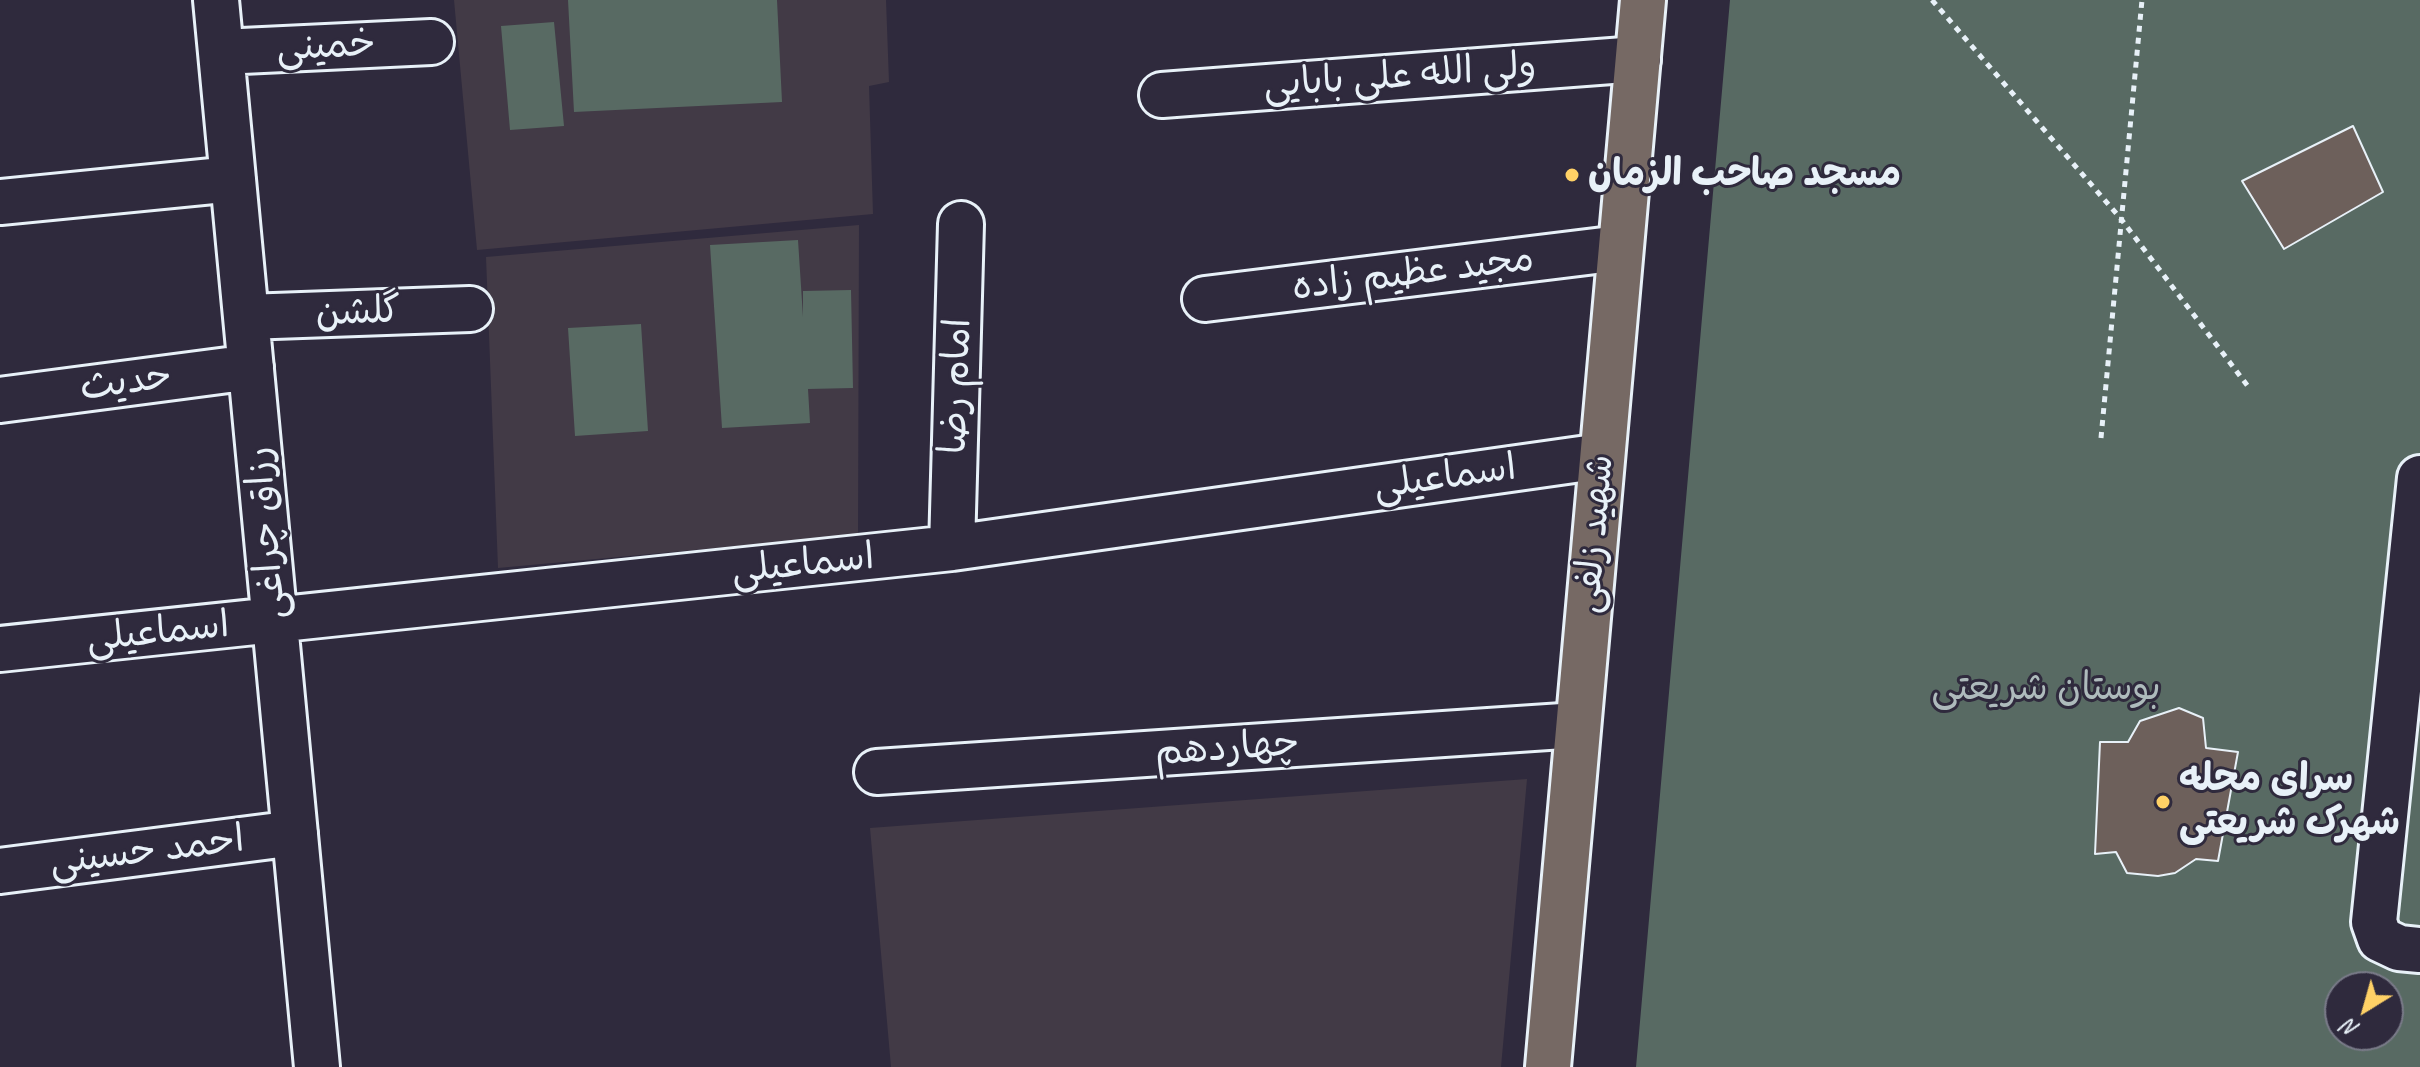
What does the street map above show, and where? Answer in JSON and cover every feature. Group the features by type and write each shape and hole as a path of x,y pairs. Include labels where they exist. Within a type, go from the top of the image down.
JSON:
{"main road":[{"name":"شهید زلفی","path":"1548,1067 1643,0"}],"street":[{"name":"رزاق چراغی","path":"216,0 317,1067"},
{"name":"خمینی","path":"221,52 431,42"},
{"name":"ولی الله علی‌ بابایی","path":"1162,95 1638,59"},
{"path":"0,202 233,179"},
{"name":"امام رضا","path":"952,548 961,224"},
{"name":"مجید عظیم زاده","path":"1205,299 1620,248"},
{"name":"گلشن","path":"246,317 470,309"},
{"name":"حدیث","path":"0,400 251,367"},
{"name":"اسماعیلی","path":"0,649 952,548 1602,456"},
{"path":"2420,478 2374,922 2380,939 2399,948 2420,950"},
{"name":"چهاردهم","path":"877,772 1578,725"},
{"name":"احمد حسینی","path":"0,871 295,833"}],"path":[{"path":"1932,0 2121,219 2250,389"},
{"path":"2101,438 2142,0"}],"shaded area":[{"path":"454,0 886,0 889,82 869,86 873,214 477,250"},
{"path":"859,225 858,535 498,568 486,257"},
{"path":"1527,779 1501,1067 891,1067 870,828"}],"green space":[{"path":"568,0 777,0 782,102 574,112"},
{"name":"بوستان شریعتی","path":"1730,0 2420,0 2420,1067 1636,1067"},
{"path":"554,22 564,126 510,130 501,26"},
{"path":"798,240 803,317 803,291 851,290 853,388 808,389 810,423 722,428 710,245"},
{"path":"641,324 648,431 575,436 568,328"}],"building":[{"path":"2353,126 2383,192 2284,249 2242,181"},
{"name":"سرای محله شهرک شریعتی","path":"2179,708 2203,718 2206,748 2238,752 2218,861 2196,859 2175,873 2158,876 2127,873 2116,852 2095,854 2100,742 2128,742 2140,721"}],"place":[{"name":"مسجد صاحب الزمان","path":"1572,175"},
{"name":"سرای محله شهرک شریعتی","path":"2163,802"}]}
